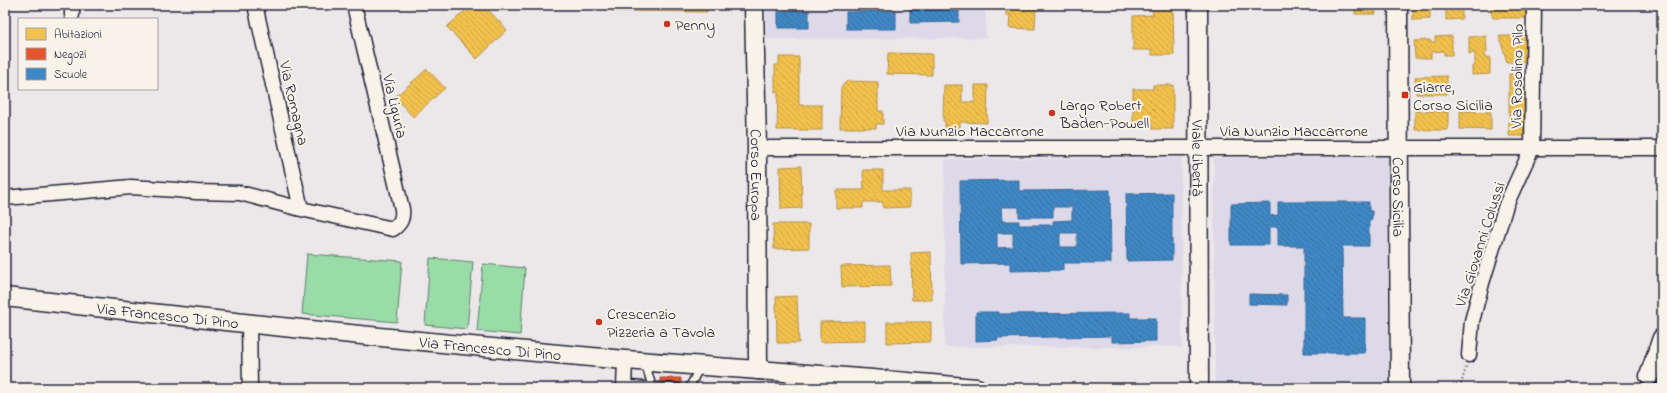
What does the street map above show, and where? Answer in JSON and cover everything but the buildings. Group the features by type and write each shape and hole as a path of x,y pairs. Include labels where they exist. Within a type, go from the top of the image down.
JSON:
{"street":[{"name":"Via Romagna","path":"255,5 301,209"},
{"name":"Via Liguria","path":"301,209 393,229 400,224 403,216 354,5"},
{"name":"Corso Europa","path":"754,5 757,148 758,370"},
{"name":"Viale Libertà","path":"1198,5 1199,388"},
{"name":"Corso Sicilia","path":"1398,5 1400,388"},
{"name":"Via Rosolino Pilo","path":"1532,148 1534,5"},
{"name":"Via Nunzio Maccarrone","path":"757,148 1662,148"},
{"name":"Via Giovanni Colussi","path":"1469,354 1472,321 1491,254 1506,205 1532,148"},
{"path":"5,198 131,187 196,192 240,192 301,209"},
{"name":"Via Francesco Di Pino","path":"5,297 249,324 625,360 977,388"},
{"path":"249,324 250,388"},
{"path":"1649,376 1662,338"},
{"path":"624,386 625,360"}],"lane":[{"path":"645,361 652,386"},
{"path":"688,388 700,366"},
{"path":"624,386 678,388"}],"path":[{"path":"1460,388 1469,354"}],"shaded area":[{"path":"766,5 985,5 986,38 766,39"},
{"path":"1388,157 1389,388 1215,385 1214,158"},
{"path":"1181,158 1182,347 945,347 945,159"}],"green space":[{"path":"307,254 402,261 397,322 302,314"},
{"path":"430,258 473,262 467,329 425,325"},
{"path":"483,264 525,268 520,335 477,331"}],"tunnel":[{"path":"1657,388 1662,373"}],"railway":[{"path":"1646,388 1662,383"}],"place":[{"name":"Penny","path":"667,24"},
{"name":"Giarre, Corso Sicilia","path":"1405,95"},
{"name":"Largo Robert Baden-Powell","path":"1052,113"},
{"name":"Crescenzio Pizzeria a Tavola","path":"599,322"}]}
